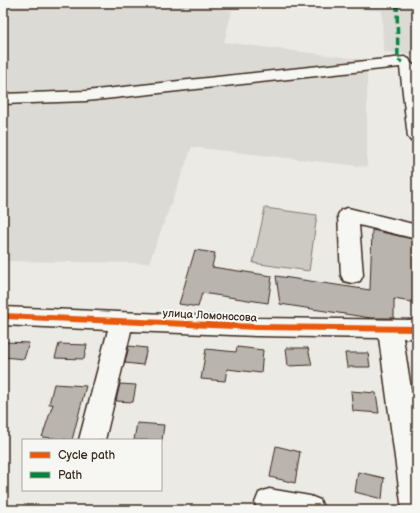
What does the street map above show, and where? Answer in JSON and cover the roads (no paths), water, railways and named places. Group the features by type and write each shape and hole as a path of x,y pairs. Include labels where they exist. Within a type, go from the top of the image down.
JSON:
{"street":[{"path":"3,100 86,96 406,64 417,137"},
{"path":"352,275 348,216 417,232"},
{"name":"улица Ломоносова","path":"3,316 257,327 390,330 417,329"},
{"path":"92,439 122,321"},
{"path":"390,330 416,510"},
{"path":"269,503 310,510"}]}
